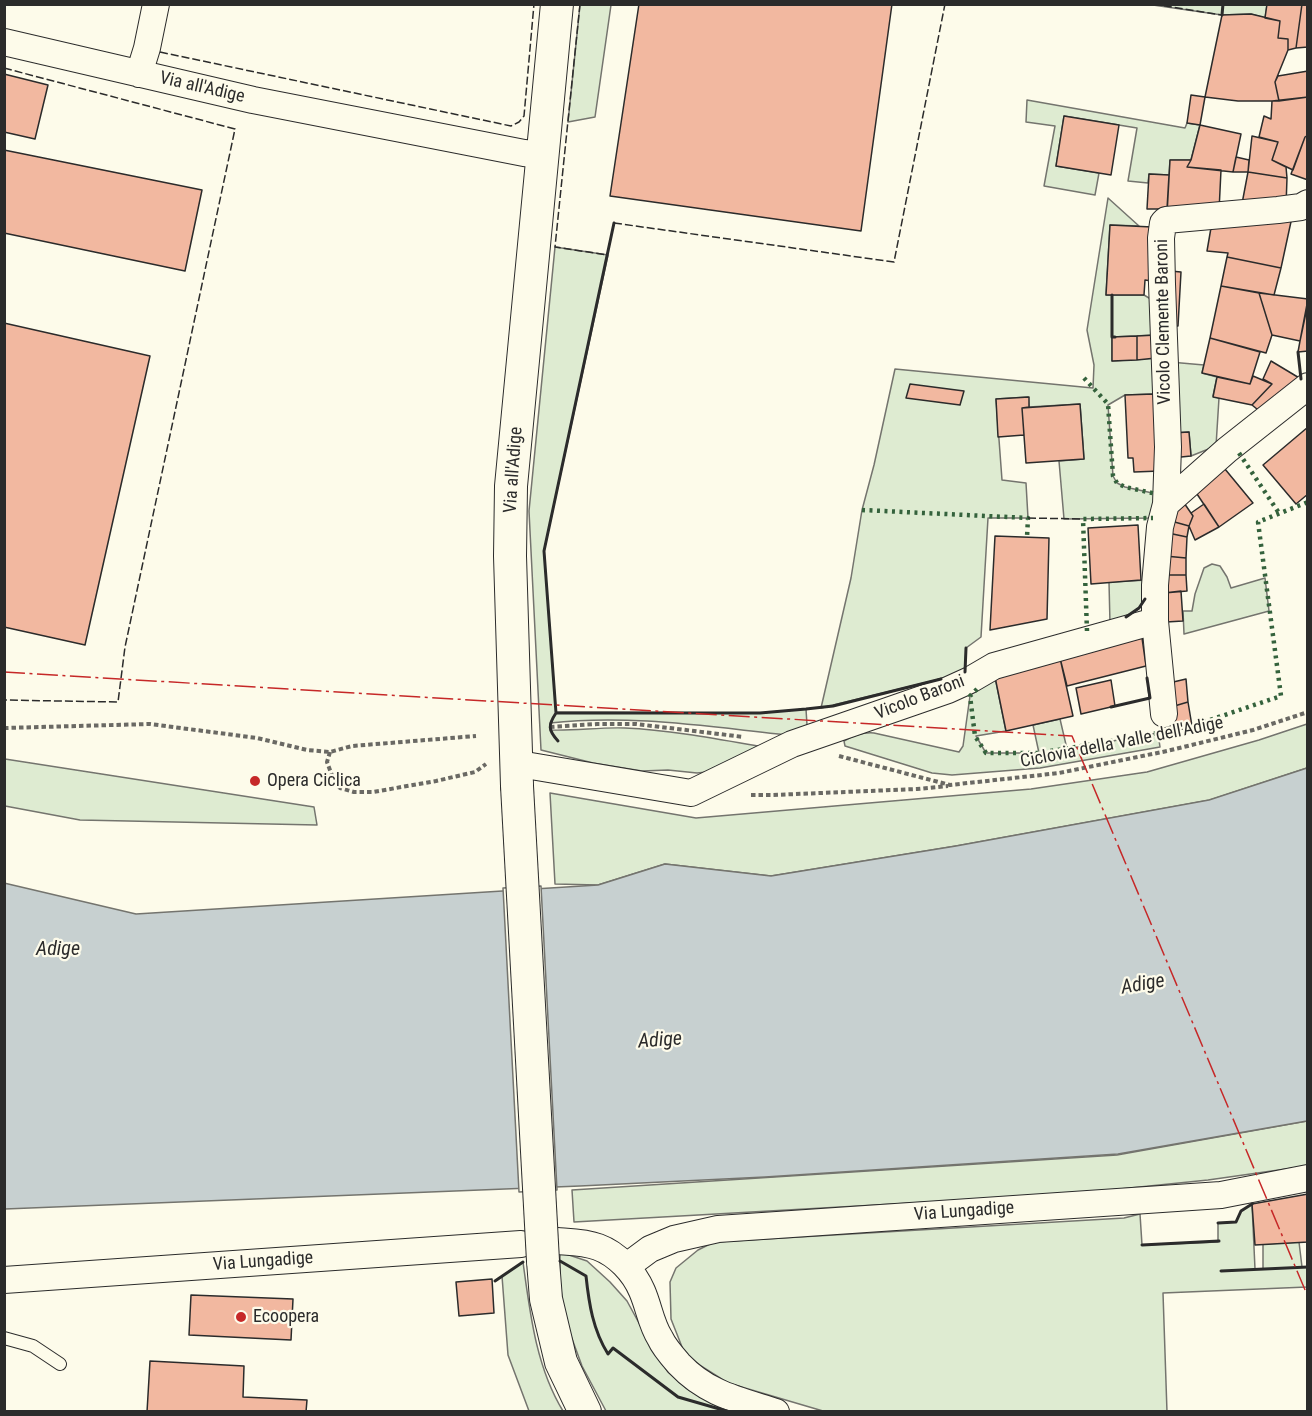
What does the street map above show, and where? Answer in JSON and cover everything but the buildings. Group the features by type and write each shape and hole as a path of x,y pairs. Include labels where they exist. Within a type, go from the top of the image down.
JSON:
{"street":[{"path":"139,74 156,4"},
{"name":"Via all'Adige","path":"557,4 511,486 510,556 517,776 540,1249 546,1299 561,1362 585,1412"},
{"name":"Via all'Adige","path":"4,42 253,100 543,155"},
{"name":"Vicolo Clemente Baroni","path":"1164,714 1155,621 1157,554 1160,527 1166,504 1167,461 1162,272 1163,223 1166,220 1301,207 1308,203"},
{"path":"1166,504 1227,450 1308,386"},
{"path":"1167,461 1191,462 1212,457 1227,450"},
{"name":"Vicolo Baroni","path":"517,776 525,765 691,793 792,744 948,690 994,666 1155,621"},
{"name":"Via Lungadige","path":"4,1280 540,1249 578,1242 599,1247 627,1266 650,1249 674,1239 717,1229 1221,1195 1308,1178"},
{"path":"627,1266 642,1290 660,1339 680,1364 698,1381 722,1395 776,1412"}],"lane":[{"path":"4,1338 33,1346 60,1364"}],"path":[{"name":"Ciclovia della Valle dell'Adige","path":"838,756 951,785 1059,773 1167,751 1243,732 1308,712"},
{"path":"4,728 150,724 257,738 307,750 330,752 352,746 476,736"},
{"path":"550,728 597,724 636,724 792,744"},
{"path":"749,795 917,789 951,785"}],"green space":[{"path":"580,5 611,5 595,117 568,122"},
{"path":"1153,5 1267,5 1265,18 1251,14 1222,15"},
{"path":"1027,100 1185,128 1187,123 1200,125 1191,160 1170,160 1169,175 1149,174 1148,183 1128,181 1137,128 1064,116 1056,166 1099,173 1095,195 1044,186 1055,126 1026,122"},
{"path":"1108,198 1139,226 1110,225 1106,295 1144,295 1154,301 1156,335 1112,337 1112,361 1156,358 1154,394 1125,395 1108,405 1113,476 1117,483 1125,487 1157,494 1153,518 1064,519 1059,461 1084,459 1080,404 1029,407 1028,397 996,399 1002,480 1026,483 1028,518 988,518 981,637 966,648 965,673 821,708 851,578 862,510 895,369 1093,388 1094,365 1087,330"},
{"path":"555,247 608,255 544,551 556,712 760,713 806,709 807,725 805,730 789,735 670,723 610,720 550,723 550,730 642,729 695,735 764,747 707,772 642,771 593,763 541,750 529,511"},
{"path":"1170,362 1204,365 1202,373 1217,377 1213,396 1219,398 1216,446 1191,456 1189,432 1172,433"},
{"path":"1212,564 1220,566 1231,588 1265,578 1269,611 1184,634 1183,611 1192,611 1204,568"},
{"path":"1148,580 1142,605 1129,615 1110,624 1109,582"},
{"path":"994,672 1006,731 976,736 986,753 1039,753 1033,725 1060,719 1067,749 1158,733 1160,747 1040,768 952,775 932,773 845,746 844,741 851,737 874,733 959,752 963,746 970,696"},
{"path":"1307,724 1307,768 1210,800 956,846 771,876 665,864 598,885 555,884 550,793 696,818 1031,789 1147,772"},
{"path":"5,759 314,807 317,825 80,820 5,806"},
{"path":"1307,1121 1307,1166 1208,1180 1071,1194 574,1222 572,1190 1117,1155"},
{"path":"1252,1204 1255,1269 1263,1269 1263,1244 1299,1242 1302,1267 1308,1267 1307,1287 1163,1293 1167,1412 823,1411 728,1383 684,1352 671,1319 670,1282 676,1268 698,1250 714,1242 1124,1218 1140,1214 1142,1245 1218,1242 1218,1223 1236,1222 1241,1211"},
{"path":"560,1252 587,1261 610,1282 627,1301 668,1372 686,1388 724,1410 730,1411 606,1411 582,1366 564,1317"},
{"path":"523,1262 540,1358 563,1411 529,1411 508,1355 502,1276"}],"water":[{"name":"Adige","path":"1307,768 1307,1121 1118,1154 765,1177 5,1209 4,883 136,914 598,885 665,864 771,876 956,846 1209,800"}],"pier":[{"path":"541,886 557,1190 519,1192 503,888"}],"hedge":[{"path":"1084,378 1108,404 1113,476 1117,483 1157,494"},
{"path":"1239,453 1279,513"},
{"path":"1189,727 1281,696 1258,522 1308,502"},
{"path":"862,510 1028,518 1027,537"},
{"path":"1087,631 1083,519 1153,518"},
{"path":"977,689 970,696 975,736 986,753 1039,753 1158,733"}],"fence":[{"path":"160,52 511,126 524,116 534,4"},
{"path":"580,4 555,247 608,255"},
{"path":"614,223 894,262 945,4"},
{"path":"1153,4 1222,15"},
{"path":"4,68 235,129 125,647 118,702 4,700"},
{"path":"1028,518 1083,519"}],"wall":[{"path":"1222,15 1223,4"},
{"path":"614,223 544,551 556,713 760,713 806,709 833,706 941,679"},
{"path":"1112,295 1112,337 1115,337"},
{"path":"1298,352 1301,379"},
{"path":"1126,617 1139,608 1145,599"},
{"path":"965,672 966,648"},
{"path":"1111,707 1150,698 1147,678"},
{"path":"556,713 550,727 558,741"},
{"path":"1218,1223 1236,1222 1241,1211 1252,1204"},
{"path":"1142,1245 1219,1241"},
{"path":"560,1261 586,1276 593,1316 608,1354 613,1348 678,1397 730,1412"},
{"path":"495,1281 523,1262"},
{"path":"1221,1271 1308,1267"}],"power":[{"path":"4,672 1072,736 1308,1297"}],"place":[{"name":"Opera Ciclica","path":"255,781"},
{"name":"Ecoopera","path":"241,1317"}]}
